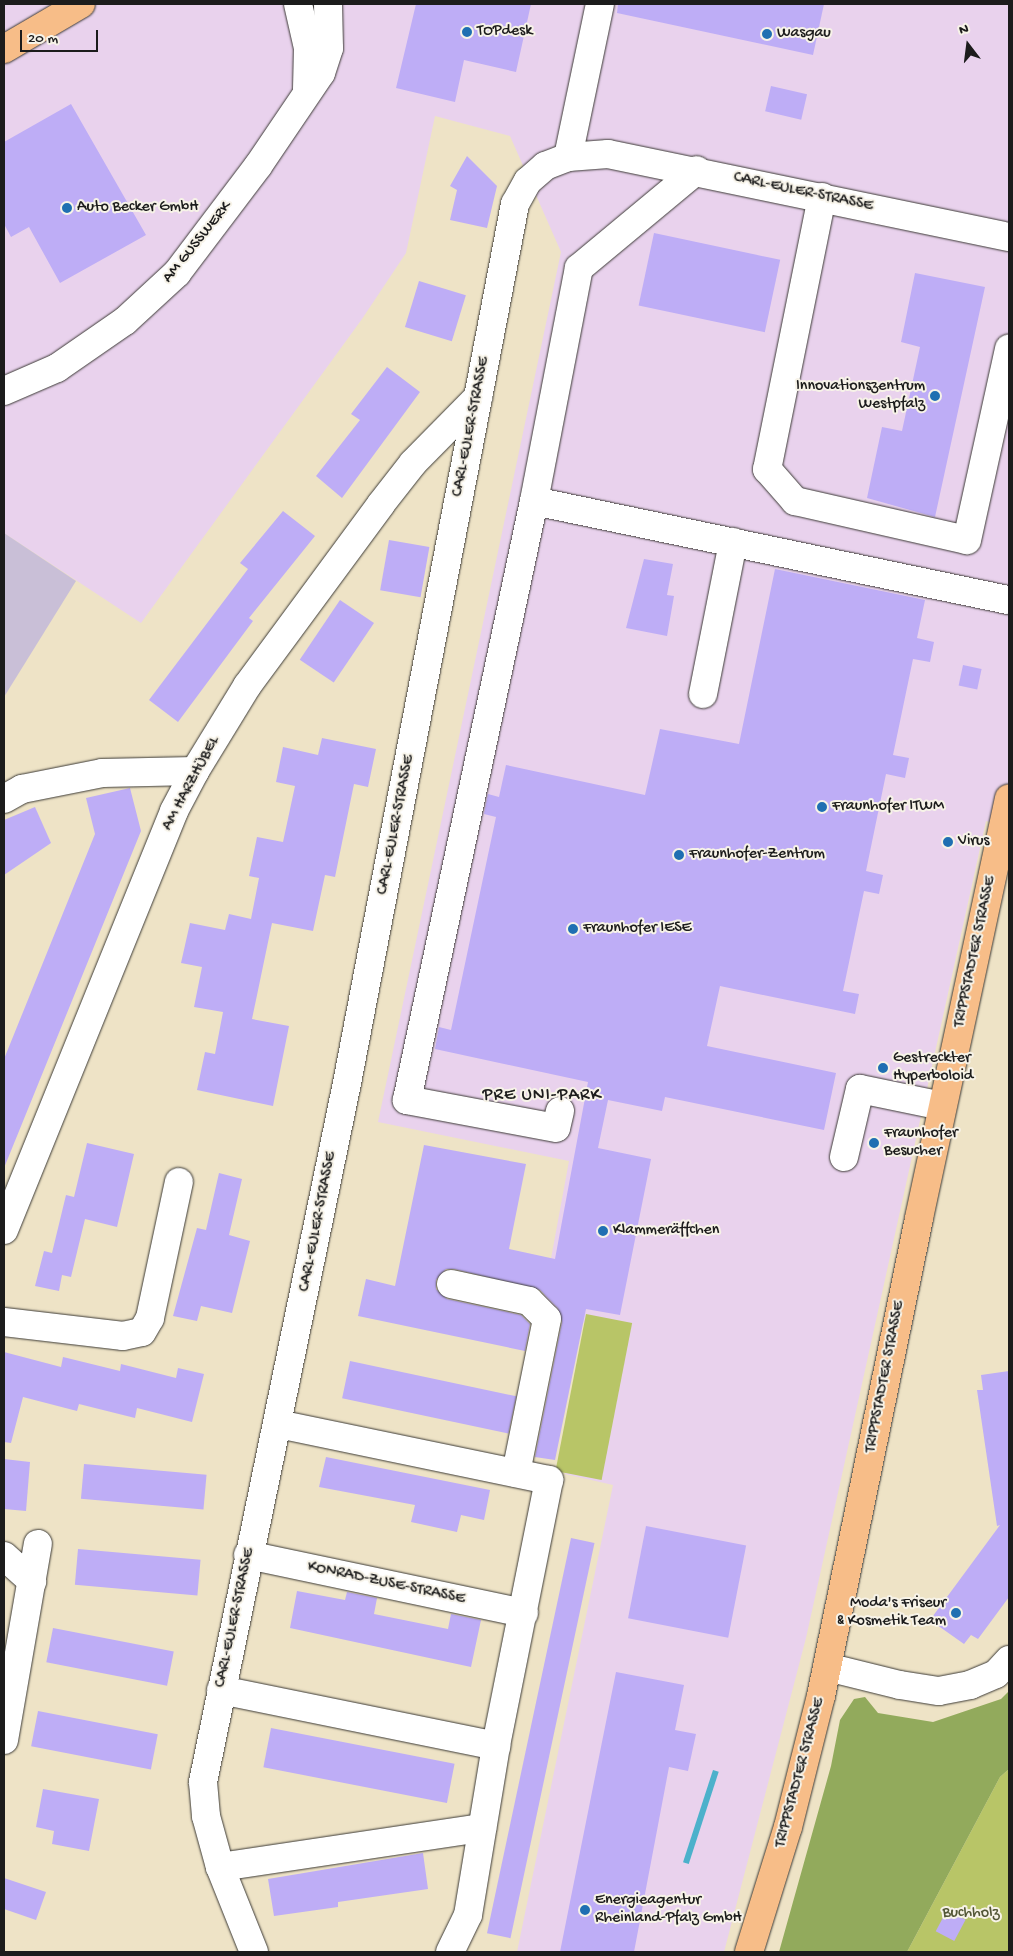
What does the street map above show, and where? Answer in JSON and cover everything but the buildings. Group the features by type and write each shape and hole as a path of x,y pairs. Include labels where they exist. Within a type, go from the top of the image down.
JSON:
{"main road":[{"path":"4,49 80,4"},
{"name":"TRIPPSTADTER STRASSE","path":"749,1952 788,1827 827,1667 942,1106 1009,798"}],"street":[{"name":"AM GUSSWERK","path":"4,391 57,368 125,321 177,273 258,166 307,90 321,73 329,48 328,4"},
{"path":"568,156 600,4"},
{"path":"298,6 308,48 307,90"},
{"name":"CARL-EULER-STRASSE","path":"254,1952 220,1867 206,1816 204,1782 248,1555 278,1424 347,1083 515,204 528,181 546,166 568,156 608,154 697,170 1009,237"},
{"path":"560,1111 556,1128 407,1100 534,501 579,268 697,170"},
{"path":"822,196 767,469 795,501 967,540 1009,349"},
{"name":"AM HARZHÜBEL","path":"4,1230 174,811 195,772 247,686 386,498 413,463 478,397"},
{"path":"534,501 1009,600"},
{"path":"703,694 733,542"},
{"path":"4,799 22,789 102,773 195,772"},
{"path":"844,1157 860,1088 942,1106"},
{"path":"4,1322 123,1336 142,1332 150,1318 180,1182"},
{"path":"451,1284 529,1301 547,1319 516,1473"},
{"path":"278,1424 549,1480 496,1746 468,1914 450,1952"},
{"path":"4,1740 38,1544"},
{"name":"KONRAD-ZUSE-STRASSE","path":"248,1555 524,1612"},
{"path":"4,1556 32,1581"},
{"path":"827,1667 900,1685 939,1691 979,1682 996,1674 1009,1660"},
{"path":"221,1690 496,1746"},
{"path":"220,1867 482,1828"}],"shaded area":[{"path":"4,4 1009,4 1009,827 986,821 806,1638 724,1952 517,1952 613,1485 565,1474 594,1325 549,1315 543,1302 569,1161 378,1122 561,252 510,136 435,116 406,253 362,319 141,623 4,533"},
{"path":"4,533 76,581 4,697"}],"green space":[{"path":"586,1314 632,1323 602,1480 555,1471"},
{"path":"1009,1691 1009,1769 1000,1777 907,1952 779,1952 831,1766 840,1720 854,1699 865,1697 878,1713 933,1722 1001,1699"},
{"name":"Buchholz","path":"1009,1769 1009,1952 907,1952 1000,1777"}],"water":[{"path":"713,1770 719,1772 689,1864 683,1862"}],"place":[{"name":"TOPdesk","path":"467,32"},
{"name":"Wasgau","path":"767,34"},
{"name":"Auto Becker GmbH","path":"67,208"},
{"name":"Innovationszentrum Westpfalz","path":"935,396"},
{"name":"Fraunhofer ITWM","path":"822,807"},
{"name":"Virus","path":"948,842"},
{"name":"Fraunhofer-Zentrum","path":"679,855"},
{"name":"Fraunhofer IESE","path":"573,929"},
{"name":"Gestreckter Hyperboloid","path":"883,1068"},
{"name":"Fraunhofer Besucher","path":"874,1143"},
{"name":"Klammeräffchen","path":"603,1231"},
{"name":"Moda's Friseur & Kosmetik Team","path":"956,1613"},
{"name":"Energieagentur Rheinland-Pfalz GmbH","path":"585,1910"}],"district":[{"name":"PRE UNI-PARK","path":"542,1096"}]}
